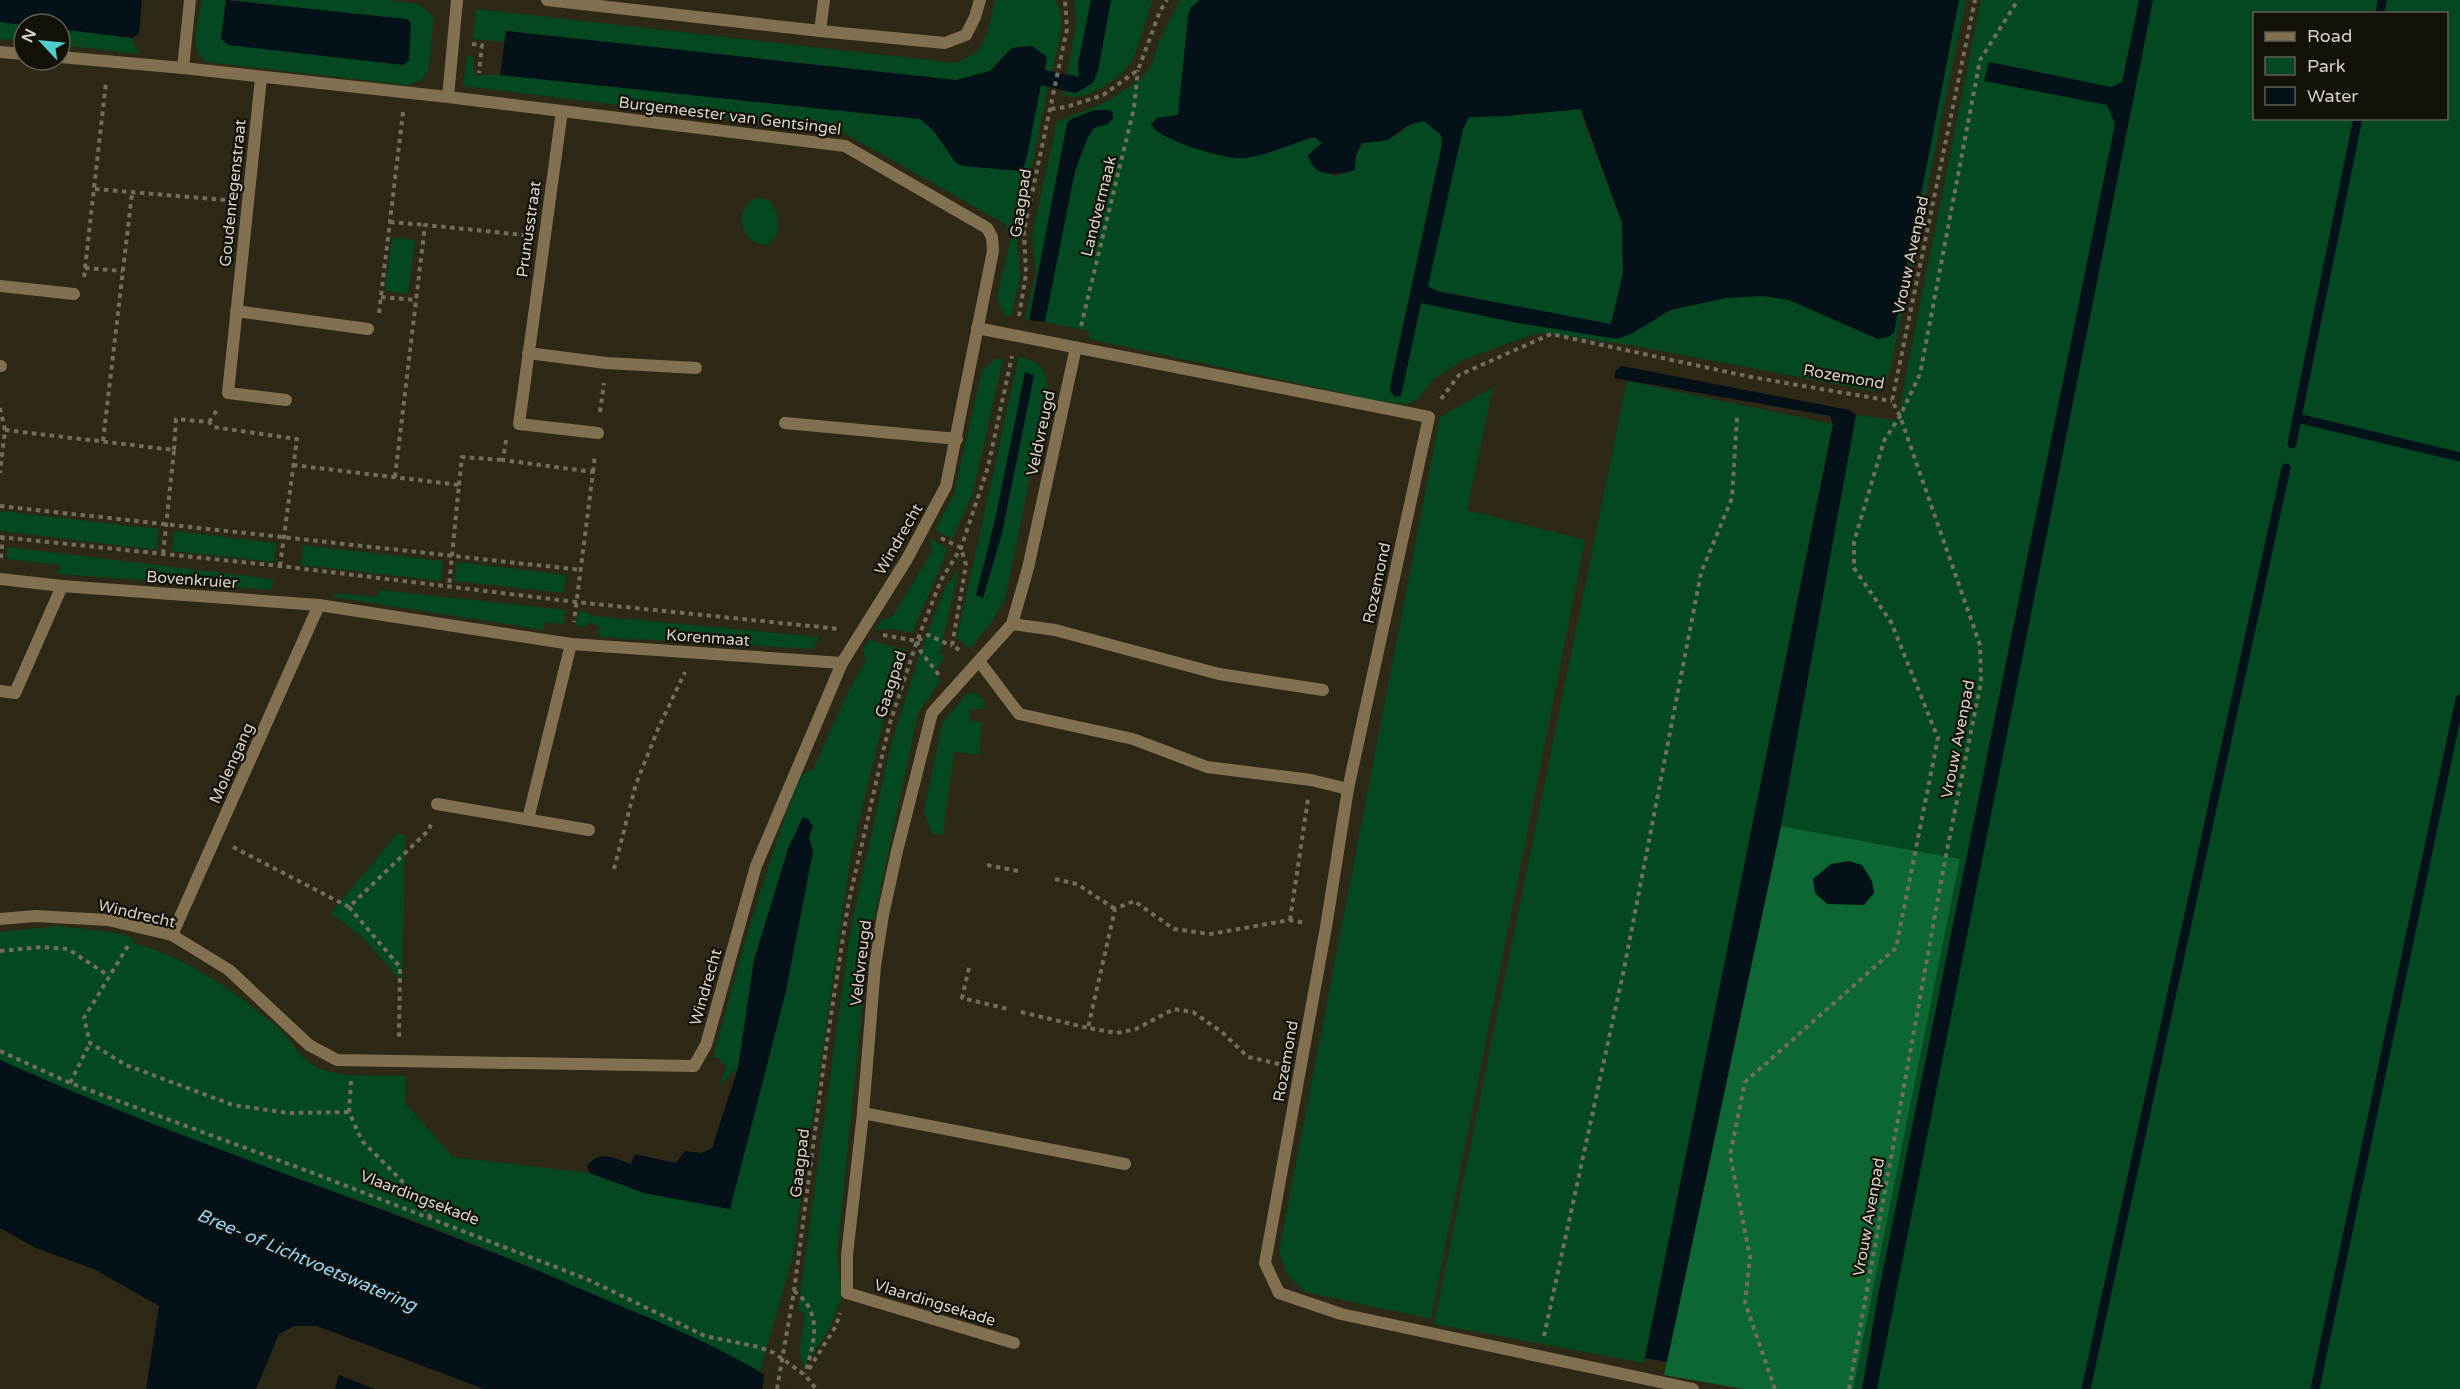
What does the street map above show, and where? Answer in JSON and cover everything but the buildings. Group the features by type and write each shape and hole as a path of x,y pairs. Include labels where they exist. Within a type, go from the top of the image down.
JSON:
{"street":[{"path":"183,68 190,0"},
{"path":"448,97 457,0"},
{"path":"547,0 945,43 966,35 980,0"},
{"path":"820,31 824,0"},
{"name":"Burgemeester van Gentsingel","path":"72,58 448,97 845,146 987,228"},
{"name":"Goudenregenstraat","path":"261,78 228,393 286,400"},
{"name":"Prunusstraat","path":"519,423 562,111"},
{"name":"Windrecht","path":"0,919 35,916 108,920 172,934 229,970 309,1045 337,1060 694,1066 706,1046 756,866 842,663 907,559 946,486 993,251 992,237 987,228"},
{"path":"0,286 74,294"},
{"path":"236,311 368,329"},
{"path":"977,328 1429,417"},
{"name":"Veldvreugd","path":"847,1293 847,1255 863,1113 875,966 883,915 932,713 1012,624 1028,568 1076,347"},
{"path":"528,353 606,363 696,368"},
{"name":"Rozemond","path":"1429,417 1348,789 1326,927 1265,1263 1279,1293 1341,1314 1693,1389"},
{"path":"519,423 598,433"},
{"path":"785,423 957,439"},
{"name":"Bovenkruier","path":"0,579 62,586 319,605"},
{"path":"0,691 15,693 62,586"},
{"name":"Korenmaat","path":"319,605 571,644 842,663"},
{"name":"Molengang","path":"172,934 319,605"},
{"path":"1012,624 1055,630 1219,674 1323,690"},
{"path":"528,819 571,644"},
{"path":"979,661 1019,714 1133,739 1207,767 1311,780 1348,789"},
{"path":"437,804 589,830"},
{"path":"863,1113 1125,1164"},
{"name":"Vlaardingsekade","path":"847,1293 1014,1343"}],"path":[{"name":"Gaagpad","path":"777,1389 794,1291 826,1048 848,905 889,726 917,640 941,580 960,548 988,467 1016,336 1026,274 1024,231 1067,29 1065,0"},
{"name":"Landvermaak","path":"1076,347 1134,108 1138,70 1160,11 1167,0"},
{"name":"Vrouw Avenpad","path":"1849,1389 1945,860 1981,682 1980,645 1900,416 1892,401 1975,0"},
{"path":"1775,1389 1745,1303 1750,1257 1730,1155 1745,1082 1896,948 1938,738 1891,622 1854,568 1854,542 1884,441 1900,416 1920,374 1980,60 2018,0"},
{"path":"74,294 82,294 108,61"},
{"path":"1051,109 1066,107 1103,95 1138,70"},
{"path":"368,329 377,329 405,93"},
{"path":"95,189 247,202"},
{"path":"104,441 132,193"},
{"path":"390,222 543,237"},
{"path":"395,477 425,225"},
{"path":"85,268 124,271"},
{"path":"381,297 417,300"},
{"name":"Rozemond","path":"1429,417 1459,375 1551,334 1751,377 1892,401"},
{"path":"0,408 5,430 0,473"},
{"path":"1539,1357 1624,969 1701,573 1732,498 1737,417"},
{"path":"163,555 176,419 209,422 213,427 297,439 280,566"},
{"path":"503,460 507,436 519,423"},
{"path":"5,430 174,450"},
{"path":"449,586 462,457 593,472 573,627"},
{"path":"293,465 459,485"},
{"path":"0,506 580,570"},
{"path":"0,567 2,537 280,566 576,602 863,631 917,640 928,635 979,661"},
{"path":"952,646 966,565 960,548"},
{"path":"917,640 921,652 935,671 953,689"},
{"path":"614,869 636,783 658,729 695,653"},
{"path":"1290,920 1311,780"},
{"path":"349,907 429,830 437,804"},
{"path":"216,838 349,907 400,967 399,1061"},
{"path":"987,865 1018,872"},
{"path":"1055,879 1077,884 1115,909"},
{"path":"1115,909 1134,901 1174,930 1210,934 1290,920 1326,927"},
{"path":"1088,1028 1115,909"},
{"path":"70,1083 90,1043 84,1018 140,927"},
{"path":"0,951 42,947 68,949 109,976"},
{"path":"969,968 962,998 1008,1009"},
{"path":"1021,1012 1117,1033 1137,1029 1174,1009 1193,1012 1223,1033 1248,1057 1301,1068"},
{"path":"90,1043 126,1065 233,1105 288,1113 349,1112"},
{"name":"Vlaardingsekade","path":"0,1051 70,1083 431,1218 588,1280 705,1336 759,1347 774,1353 805,1375 816,1389"},
{"path":"353,1060 349,1112 362,1141 413,1192 431,1218"},
{"path":"794,1291 805,1299 811,1310 815,1329 813,1348 805,1375"},
{"path":"805,1375 836,1326 847,1293"}],"green space":[{"path":"202,0 226,0 221,39 407,20 233,0 386,0 418,4 434,17 428,72 421,80 407,85 206,62 197,50 196,42"},
{"path":"995,0 1056,0 1061,26 1052,71 1045,70 1011,48 990,71 956,80 506,31 505,42 473,39 476,9 956,63 978,51 988,32"},
{"path":"1074,0 1091,0 1078,64 1079,77 1067,74 1077,22"},
{"path":"1111,0 1153,0 1131,62 1119,76 1090,93 1071,97 1063,95 1063,91 1076,93 1093,83 1098,71"},
{"path":"1180,0 1200,0 1197,2 1178,115 1157,118 1151,125 1166,137 1210,153 1246,158 1314,137 1323,143 1316,170 1336,176 1355,170 1356,155 1362,143 1386,140 1413,124 1424,121 1441,135 1442,144 1390,387 1395,397 1401,396 1421,303 1518,323 1633,333 1670,310 1726,298 1763,296 1789,300 1878,339 1888,337 1894,332 1959,0 1966,0 1888,380 1881,390 1872,391 1636,346 1546,333 1534,334 1463,360 1434,379 1418,399 1407,404 1389,403 1089,339 1089,331 1045,322 1079,159 1094,128 1108,124 1095,110 1071,119 1029,320 1025,319 1036,273 1032,236 1057,122 1107,101 1143,78 1153,62 1159,42"},
{"path":"1981,0 2460,0 2460,1389 1853,1389 1960,859 1781,826 1856,415 1899,421 1902,395"},
{"path":"0,22 12,24 12,40 0,39"},
{"path":"72,30 132,38 138,54 72,46"},
{"path":"467,56 473,56 474,75 500,75 920,119 933,130 956,163 965,166 1021,171 1026,161 1041,85 1048,87 1017,238 1020,277 1011,317 1005,316 997,298 1011,238 1005,224 844,133 463,86"},
{"path":"1581,109 1622,223 1623,273 1611,325 1437,291 1427,286 1463,129 1469,117"},
{"path":"756,198 770,200 777,214 778,233 768,245 751,240 742,226 744,211 748,204"},
{"path":"392,237 415,240 408,294 385,291"},
{"path":"1019,356 1041,367 1048,390 1005,599 991,623 970,649 957,638","holes":["1034,375 1002,533 983,598 976,594"]},
{"path":"995,359 1003,359 973,493 952,539 935,530 954,494 982,371"},
{"path":"1627,381 1833,424 1644,1363 1434,1324"},
{"path":"1493,387 1467,510 1585,540 1431,1319 1305,1292 1288,1276 1279,1252 1440,417"},
{"path":"0,511 159,529 156,550 0,531"},
{"path":"174,531 276,543 274,562 172,551"},
{"path":"930,538 948,549 912,633 896,629 875,630 880,621 893,616 932,552"},
{"path":"303,545 443,561 441,581 301,565"},
{"path":"7,547 273,579 272,590 58,574 60,565 7,559"},
{"path":"457,562 566,575 564,593 454,581"},
{"path":"959,568 940,652 945,657 934,673 941,680 918,713 868,948 837,1255 842,1296 830,1328 804,1367 799,1352 805,1314 798,1310 850,933 890,749 918,659 945,589"},
{"path":"379,590 566,610 564,624 545,622 543,630 334,597 335,593 377,597"},
{"path":"579,610 595,616 819,637 813,649 599,637 599,626 588,622 587,626 576,626"},
{"path":"870,638 875,642 907,650 887,705 851,855 792,1260 760,1371 543,1272 410,1219 179,1135 0,1060 0,932 58,926 118,933 136,939 134,944 172,957 211,978 265,1017 284,1034 306,1061 320,1069 343,1074 406,1076 405,1103 453,1157 589,1173 644,1193 730,1209 786,991 813,851 809,838 813,826 803,817 788,849 754,960 738,1068 719,1086 727,1065 713,1057 753,914 788,809 802,774 813,770 848,692 866,660 863,650"},
{"path":"975,693 984,700 984,709 971,709 969,721 982,722 979,755 954,752 943,835 932,833 924,811 943,722 967,694"},
{"path":"1781,826 1960,859 1853,1389 1744,1389 1664,1375"},
{"path":"397,834 405,835 402,982 364,939 331,913"}],"water":[{"path":"0,0 142,0 139,34 132,38 72,30 72,12 12,12 12,24 0,22"},
{"path":"226,0 407,19 411,23 409,61 403,65 228,45 221,39"},
{"path":"1091,0 1111,0 1098,71 1093,83 1075,93 1041,85 1026,161 1021,171 964,166 956,163 933,130 920,119 500,75 506,31 956,80 990,71 1012,48 1032,46 1047,57 1045,70 1079,77 1078,64"},
{"path":"1200,0 1959,0 1894,333 1878,339 1789,300 1763,296 1726,298 1670,310 1633,333 1617,339 1518,323 1421,303 1401,396 1395,397 1390,387 1442,144 1441,135 1424,121 1408,125 1388,140 1362,143 1356,155 1355,170 1334,174 1320,172 1311,163 1308,155 1322,143 1314,137 1263,154 1237,158 1210,153 1166,136 1151,124 1157,118 1178,115 1188,16 1191,7","holes":["1581,109 1622,223 1623,273 1611,324 1437,291 1428,286 1463,129 1469,117"]},
{"path":"2139,0 2153,0 1877,1389 1862,1389 1878,1295 2115,124 2107,105 1984,81 1989,62 2111,87 2122,82"},
{"path":"1095,110 1109,110 1113,112 1113,118 1108,124 1094,128 1088,137 1075,171 1045,322 1029,320 1067,123 1071,119"},
{"path":"1622,366 1849,410 1856,415 1781,826 1667,1362 1645,1358 1833,424 1830,416 1614,378 1616,370"},
{"path":"1025,372 1034,375 1002,533 983,598 976,595 995,520"},
{"path":"803,817 808,819 813,826 809,838 813,851 786,991 730,1209 644,1193 590,1173 587,1166 602,1156 631,1164 635,1154 676,1163 685,1151 702,1153 712,1148 738,1068 754,960 788,849"},
{"path":"1849,861 1862,865 1872,881 1874,893 1864,905 1827,904 1815,893 1813,879 1831,864"},
{"name":"Bree- of Lichtvoetswatering","path":"0,1060 73,1092 220,1150 517,1262 691,1336 741,1361 785,1389 484,1389 317,1326 294,1326 279,1334 256,1389 146,1389 159,1306 94,1269 36,1248 0,1228"},
{"path":"339,1375 375,1389 335,1389"}],"pier":[{"path":"765,1371 787,1387 787,1389 762,1389"}],"waterway":[{"path":"2380,12 2382,0"},
{"path":"2358,120 2297,418 2460,457"},
{"path":"2292,444 2297,418"},
{"path":"2086,1389 2286,468"},
{"path":"2315,1389 2460,699"}]}
